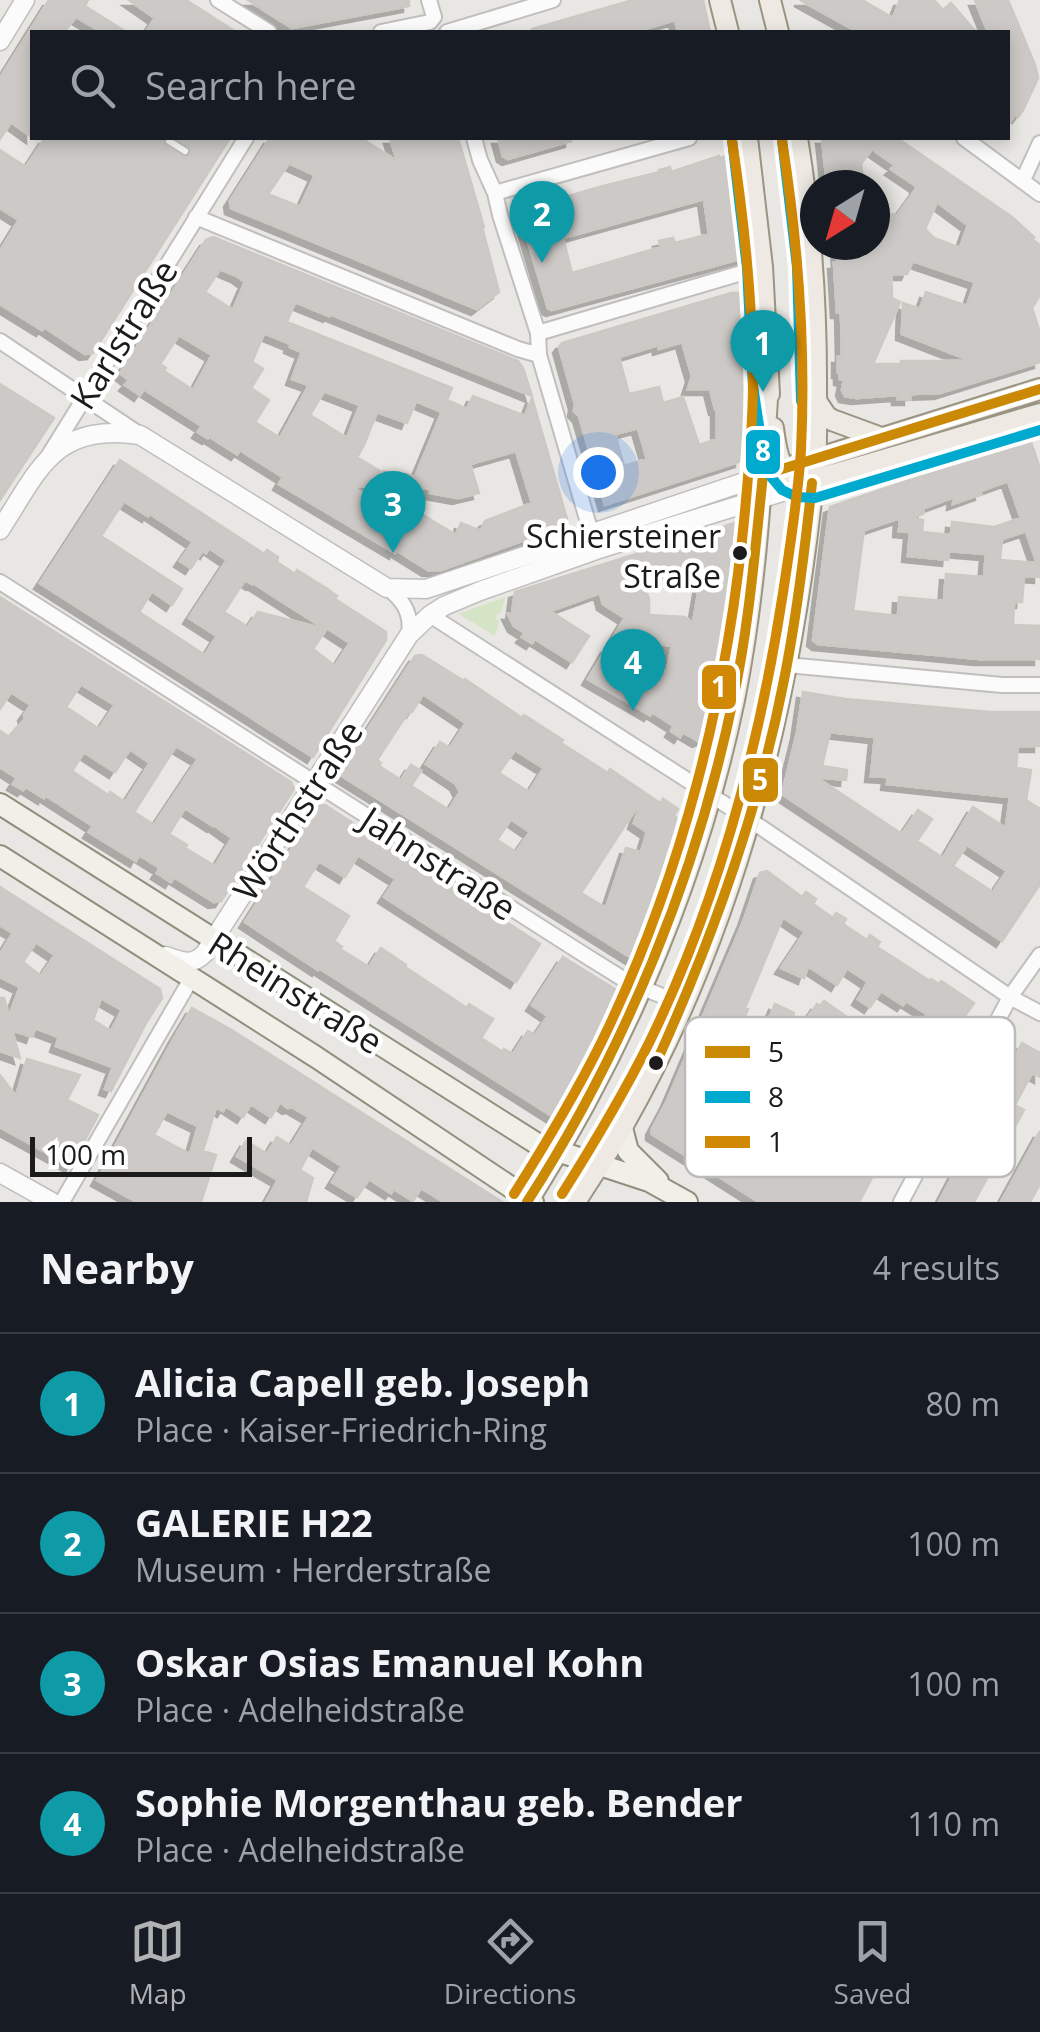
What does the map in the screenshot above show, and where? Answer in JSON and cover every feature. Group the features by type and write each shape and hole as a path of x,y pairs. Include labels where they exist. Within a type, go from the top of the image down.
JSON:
{"main road":[{"path":"720,0 728,30"},
{"path":"770,0 778,30"},
{"path":"748,140 762,267 768,384 778,454 784,469 795,480 812,483 1040,414"},
{"path":"575,1202 622,1128 682,1004 724,900 768,754 787,665 815,460 812,266 797,140"},
{"path":"530,1201 603,1071 642,988 711,796 749,609 768,384"},
{"path":"761,499 769,482 784,469 1040,390"},
{"path":"816,401 832,420 881,438"},
{"name":"Rheinstraße","path":"0,804 535,1143 667,1189"},
{"name":"Rheinstraße","path":"0,856 300,1047 530,1201"},
{"path":"622,1128 628,1151 667,1189 687,1202"}],"street":[{"path":"0,41 25,0"},
{"path":"218,0 266,30"},
{"path":"389,30 432,20 428,0"},
{"path":"454,30 554,0"},
{"name":"Karlstraße","path":"0,530 196,217 218,172 244,140"},
{"path":"475,140 538,333 539,354 593,542"},
{"path":"495,193 681,140"},
{"path":"967,140 1040,194"},
{"path":"1023,180 1040,144"},
{"path":"196,217 518,349 539,354"},
{"path":"538,333 762,267"},
{"path":"0,341 140,435 396,594 408,612 410,635"},
{"path":"43,464 56,450 84,436 108,432 140,435"},
{"path":"784,469 593,542 450,602 430,615 750,820 1040,1013"},
{"path":"387,588 440,586 812,483"},
{"name":"Jahnstraße","path":"0,582 556,937 642,988 682,1004"},
{"name":"Wörthstraße","path":"144,948 181,961 190,962 204,955 410,635 430,615"},
{"path":"787,665 1040,685"},
{"path":"999,1017 1040,955"},
{"path":"62,1202 190,978"},
{"path":"0,1174 52,1202"},
{"path":"900,1202 913,1177"}],"lane":[{"path":"169,140 186,151"}],"green space":[{"path":"505,597 501,613 497,614 495,636 459,614"}],"building":[{"path":"49,0 88,0 85,6 123,30 99,30 76,17 66,30 30,30"},
{"path":"129,0 186,0 233,30 147,30 155,18"},
{"path":"248,0 409,0 409,6 292,28"},
{"path":"633,0 703,0 710,30 678,30 675,20 641,30 532,29"},
{"path":"800,0 862,0 893,18 900,0 934,0 943,10 951,3 974,30 854,30"},
{"path":"975,0 1008,0 1035,65 1038,78 1023,110 1010,122 1010,30 987,30"},
{"path":"30,30 30,136 11,122 0,139 0,78"},
{"path":"44,140 164,140 165,146 186,158 191,149 179,140 229,140 93,353 85,354 0,304 0,251 19,220 0,208 0,150 26,167"},
{"path":"269,140 364,140 397,161 391,140 459,140 499,292 477,309 231,208 230,201","holes":["289,163 315,175 300,207 268,194"]},
{"path":"499,140 571,140 508,159 503,156"},
{"path":"822,140 900,140 1012,217 1034,237 1040,245 1040,295 1032,308 1040,333 1040,362 940,393 910,394 910,399 898,399 898,395 845,396 844,380 838,372 838,357 842,357 841,312 837,312 834,263 890,260 890,215 898,214 916,189 891,169 895,165 872,149 861,164 862,170 825,170","holes":["937,202 968,225 960,248 934,238 925,229","913,261 975,282 967,306 926,292 920,309 903,303 902,334 972,361 873,364 900,302 892,298 891,274 907,274"]},
{"path":"733,154 743,258 548,308 520,215 546,208 544,203 659,170 670,167 671,172","holes":["704,199 709,234 675,243 673,238 659,241 661,247 572,273 563,238"]},
{"path":"213,237 518,361 532,396 295,302 287,322 452,388 447,400 467,409 473,396 525,416 532,398 567,519 563,526 441,570 428,570 279,484 283,477 240,450 237,454 198,432 202,426 144,389 140,395 125,385 129,380 120,373 206,240","holes":["220,269 245,282 233,310 205,292","264,333 302,352 292,379 309,385 280,438 255,422 269,400 251,388 263,369 252,362","179,335 212,355 193,390 164,371 166,368 160,364","324,391 360,405 347,438 310,415","416,401 442,412 415,477 406,474 403,479 383,473 357,457 377,412 407,423","516,451 532,503 485,521 481,531 461,523 456,535 418,512 412,522 351,486 433,489 430,493 458,498 479,493 470,464"]},
{"path":"731,293 743,293 741,461 605,505 579,416 574,411 559,347","holes":["682,342 692,376 688,389 710,389 717,409 717,439 699,445 683,397 663,403 659,387 629,394 619,357","638,428 647,459 624,466 615,434"]},
{"path":"0,384 54,418 0,500"},
{"path":"1030,439 1040,469 1040,577 1024,576 1022,602 1014,602 1013,625 1040,626 1040,659 980,659 818,644 813,640 830,507","holes":["1008,481 1021,518 994,527 952,522 951,535 922,532 923,520 910,518 923,514 924,508 954,497 953,504","900,518 899,531 910,532 908,556 948,560 949,551 986,554 984,577 946,574 944,601 899,597 898,616 853,611 864,530","1026,531 1037,563 1000,560 1002,539"]},
{"path":"120,460 264,554 267,550 278,557 277,562 295,574 297,570 326,588 337,596 335,599 386,632 386,640 313,757 40,583","holes":["124,501 193,542 180,561 191,568 203,550 206,553 209,548 227,560 189,618 217,636 205,655 139,612 152,591 172,605 182,589 101,536","245,580 325,629 258,612 248,627 224,612","327,628 350,643 335,666 313,649"]},
{"path":"741,521 707,738 698,741 683,732 680,737 671,731 674,726 652,712 650,715 588,679 607,647 617,654 613,638 625,618 603,604 600,593 550,611 589,636 572,662 535,639 532,643 522,637 525,633 514,626 508,614 512,614 515,592","holes":["703,566 693,623 685,617 649,615 645,585","643,641 672,646 661,681 636,665"]},
{"path":"0,597 291,782 294,789 221,901 214,902 174,877 171,882 157,873 160,868 139,855 136,861 89,832 93,826 45,795 44,798 13,784 17,778 0,767 0,731 9,737 31,705 11,692 0,709","holes":["81,684 115,705 99,729 66,707","176,746 198,759 154,825 134,812","130,749 150,763 125,802 72,771 84,752 115,772","185,808 232,838 215,866 169,834"]},
{"path":"422,655 465,679 608,773 610,769 660,803 663,799 678,809 674,816 681,821 635,960 339,774 415,656","holes":["423,694 466,723 450,748 440,742 426,764 456,784 460,792 449,810 411,786 421,771 411,765 401,780 379,766 377,760 409,711","515,750 544,768 529,792 499,773","637,807 634,823 647,832 641,852 626,848 606,908 581,893","511,819 530,832 516,852 497,840"]},
{"path":"803,692 989,712 1040,712 1040,746 1018,746 1016,768 1031,770 1026,800 1040,809 1040,884 1002,941 782,794","holes":["830,732 875,737 871,776 888,777 887,784 1010,797 1006,828 973,807 943,858 917,841 932,819 918,810 902,834 816,777 846,780 847,770 822,766","967,845 1007,871 993,892 953,866"]},
{"path":"325,805 540,944 516,982 384,897 396,879 358,855 345,877 319,861 303,887 349,916 334,941 340,949 369,967 381,948 467,1008 469,1004 493,1019 481,1038 513,1054 528,1031 535,1035 548,1016 532,1005 563,957 616,990 620,996 561,1116 555,1118 245,922 319,806"},
{"path":"767,871 802,897 806,892 816,899 813,904 833,918 836,913 846,919 843,924 867,940 870,935 880,942 877,947 930,981 941,981 974,1003 964,1017 926,1017 927,1014 906,1001 903,1005 881,991 870,1007 858,999 868,982 847,968 837,985 808,966 804,978 781,968 805,932 783,917 745,1008 748,1009 745,1017 703,1017 760,873"},
{"path":"0,887 160,989 162,998 111,1091 105,1089 113,1067 56,1046 59,1037 35,1028 32,1037 12,1030 20,1058 0,1051 0,998 4,998 8,1012 11,1011 20,987 0,977 0,954 13,933 0,925","holes":["36,942 55,955 41,976 23,962","101,998 122,1010 111,1031 93,1020"]},
{"path":"824,1001 847,1017 808,1017"},
{"path":"775,1004 794,1013 793,1017 770,1017"},
{"path":"192,1008 502,1202 444,1202 421,1188 413,1201 369,1179 357,1197 332,1182 342,1166 312,1147 300,1170 313,1178 306,1202 266,1202 278,1180 237,1156 246,1141 267,1154 277,1137 291,1146 309,1117 280,1102 271,1117 251,1104 243,1117 226,1106 223,1111 216,1107 203,1151 216,1155 201,1202 137,1202 97,1180","holes":["167,1111 198,1126 190,1154 154,1135"]},
{"path":"1022,1043 1040,1053 1040,1077 1032,1073 1015,1105 1015,1056"},
{"path":"27,1059 80,1075 67,1100 98,1115 71,1166 0,1127 0,1075 16,1096"},
{"path":"685,1059 685,1155 652,1134"},
{"path":"1015,1105 1024,1110 1015,1127"},
{"path":"1040,1131 1040,1184 1030,1202 1001,1202"},
{"path":"720,1177 872,1177 859,1202 759,1202"},
{"path":"952,1177 988,1177 974,1202 939,1202"}],"transit line":[{"name":"8","path":"732,140 747,268 753,386 764,458 771,477 782,490 797,497 815,498 1040,430"},
{"name":"1","path":"514,1194 581,1082 630,980 678,850 713,716 737,580 752,414 750,291 732,140"},
{"name":"8","path":"782,140 797,267 801,401"},
{"name":"1","path":"562,1194 629,1082 674,990 733,823 762,709 783,593 801,450 799,295 782,140"},
{"name":"5","path":"763,475 1040,389"},
{"name":"5","path":"527,1202 625,1023 653,960 699,832 739,672 763,475"},
{"name":"5","path":"656,1063 714,923 761,779 789,656 812,483"}],"place":[{"name":"GALERIE H22","path":"542,263"},
{"name":"Alicia Capell geb. Joseph","path":"763,392"},
{"name":"Oskar Osias Emanuel Kohn","path":"393,553"},
{"name":"Schiersteiner Straße","path":"740,553"},
{"name":"Sophie Morgenthau geb. Bender","path":"633,711"}]}
